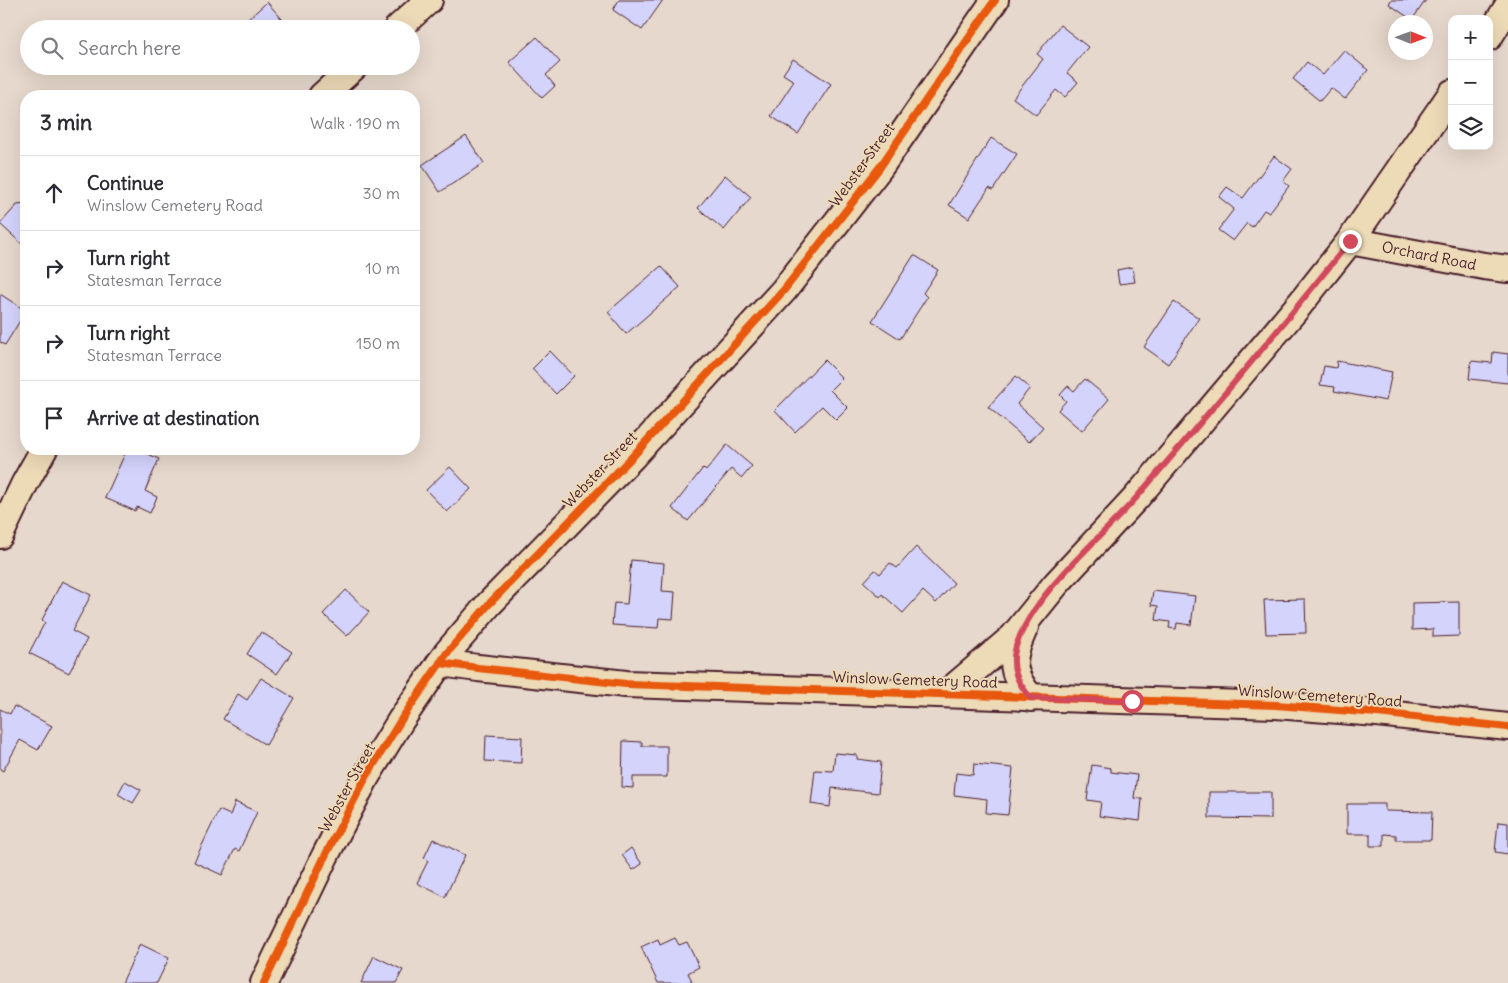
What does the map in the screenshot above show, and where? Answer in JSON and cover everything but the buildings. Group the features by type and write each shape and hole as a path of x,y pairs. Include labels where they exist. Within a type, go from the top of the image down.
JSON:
{"street":[{"path":"407,20 429,0"},
{"name":"Webster Street","path":"264,983 325,856 366,777 401,720 447,653 489,604 639,450 784,290 880,167 995,0"},
{"path":"1493,30 1508,6"},
{"path":"329,90 345,75"},
{"path":"946,694 1013,637 1056,584 1136,498 1300,304 1350,241 1448,99"},
{"name":"Orchard Road","path":"1350,241 1508,269"},
{"path":"0,535 41,455"},
{"path":"1031,698 1017,680 1014,660 1016,646 1032,613"},
{"name":"Winslow Cemetery Road","path":"440,663 626,684 1276,705 1508,727"}],"cycle path":[{"path":"264,983 325,856 366,777 401,720 447,653 489,604 633,456 784,290 880,167 995,0"},
{"path":"440,663 626,684 1276,705 1377,713 1508,727"}],"route":[{"path":"1132,701 1031,698 1017,680 1014,669 1016,646 1032,613 1056,584 1136,498 1300,304 1350,241"}]}
